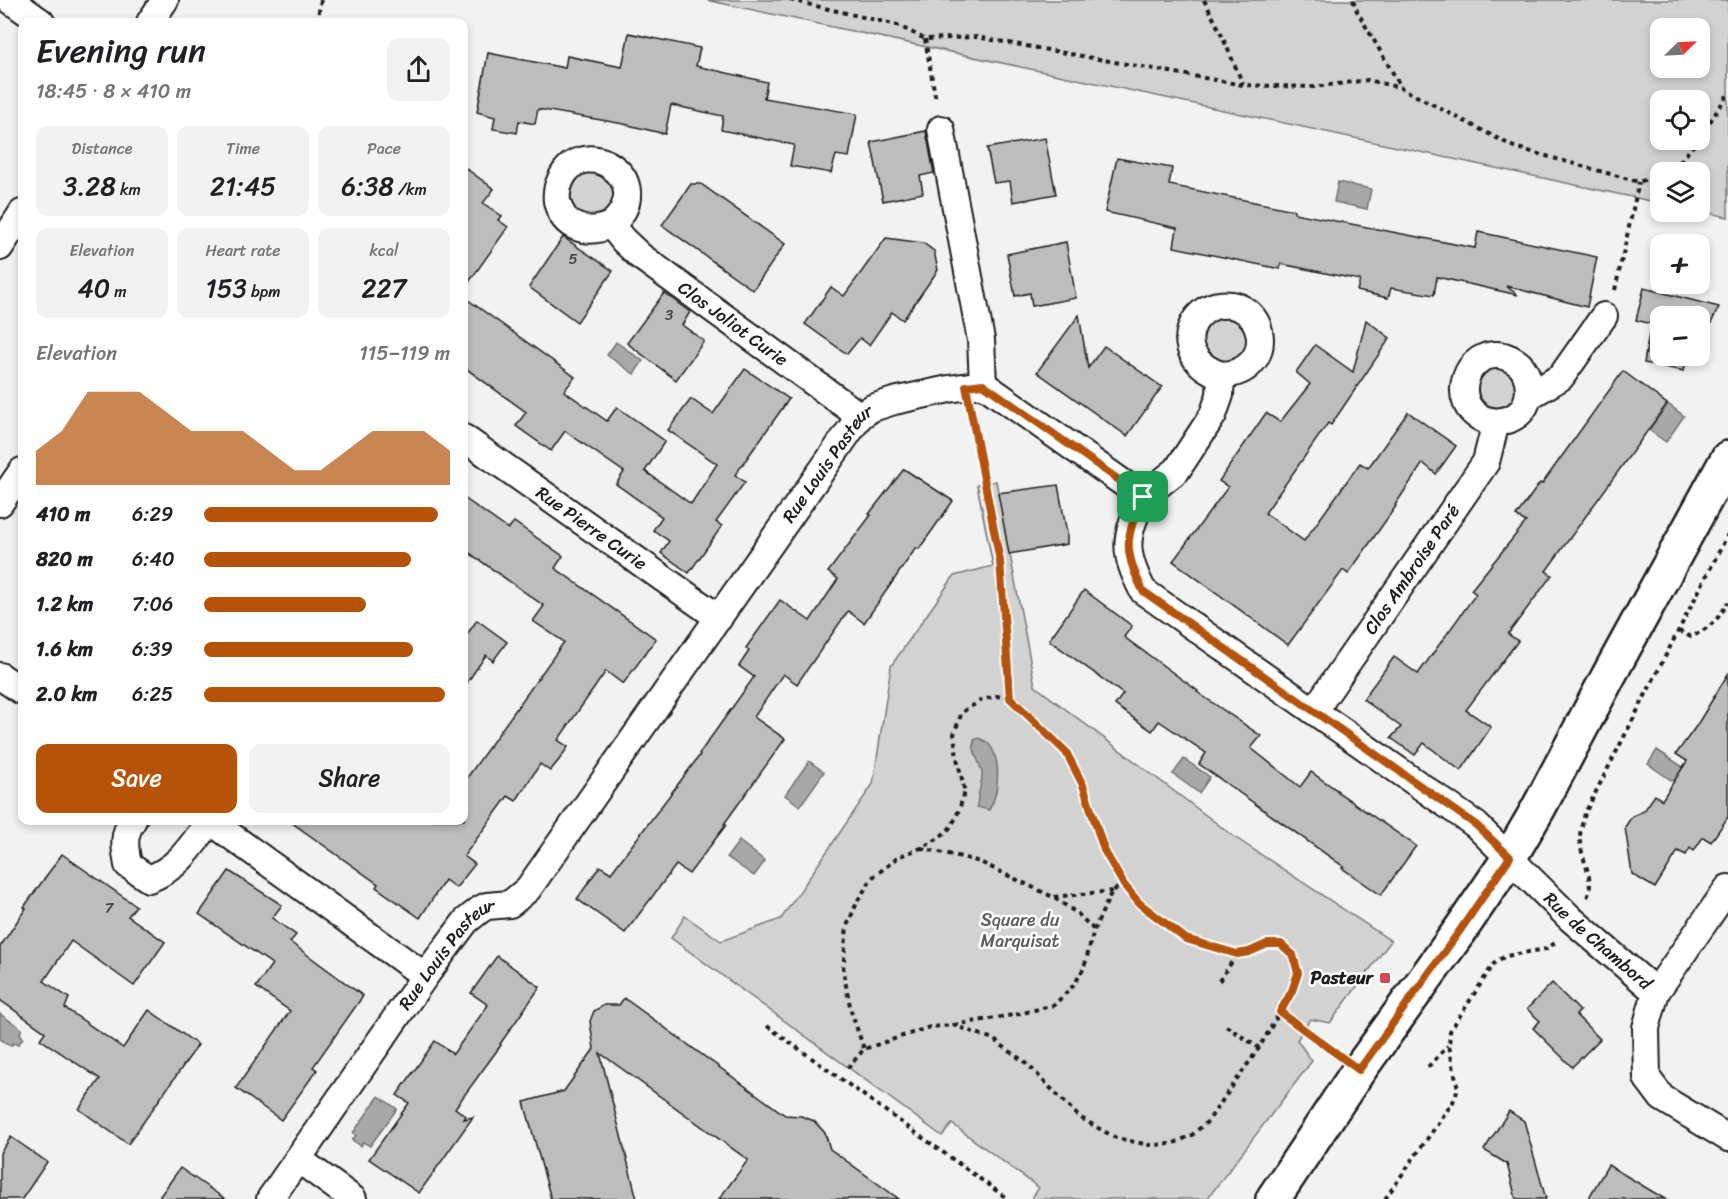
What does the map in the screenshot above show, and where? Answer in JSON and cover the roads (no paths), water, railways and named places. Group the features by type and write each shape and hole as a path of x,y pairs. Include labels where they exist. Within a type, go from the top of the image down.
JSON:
{"main road":[{"path":"1274,1199 1359,1070 1510,857 1728,458"}],"street":[{"path":"10,0 35,18"},
{"path":"153,18 165,0"},
{"path":"941,129 981,340 974,385 1143,497"},
{"path":"0,247 18,219"},
{"name":"Clos Joliot Curie","path":"611,225 640,256 860,416"},
{"path":"1529,396 1561,377 1604,316"},
{"path":"1497,355 1511,358 1523,368 1529,381 1529,396 1523,409 1511,419 1496,422 1482,419 1470,409 1464,396 1464,381 1471,367 1482,358 1497,355"},
{"path":"1221,375 1220,395 1214,415 1177,470 1143,497 1128,535 1128,551 1132,570 1143,591 1476,825 1510,857"},
{"name":"Rue Louis Pasteur","path":"270,1199 425,976 472,915 487,906 510,903 528,889 860,416 872,408 894,401 974,385"},
{"name":"Clos Ambroise Paré","path":"1314,711 1486,462 1496,422"},
{"name":"Rue Pierre Curie","path":"468,441 719,618"},
{"path":"0,503 18,477"},
{"path":"0,676 18,688"},
{"path":"130,825 127,829 125,848 128,865 149,879 165,873 222,825"},
{"path":"224,825 425,976"},
{"name":"Rue de Chambord","path":"1510,857 1571,919 1656,992 1646,1028 1647,1078 1662,1098 1728,1138"},
{"path":"1656,992 1728,888"},
{"path":"298,1159 353,1199"}],"place":[{"name":"Pasteur","path":"1385,978"}],"park label":[{"name":"Square du Marquisat","path":"1020,930"}]}
